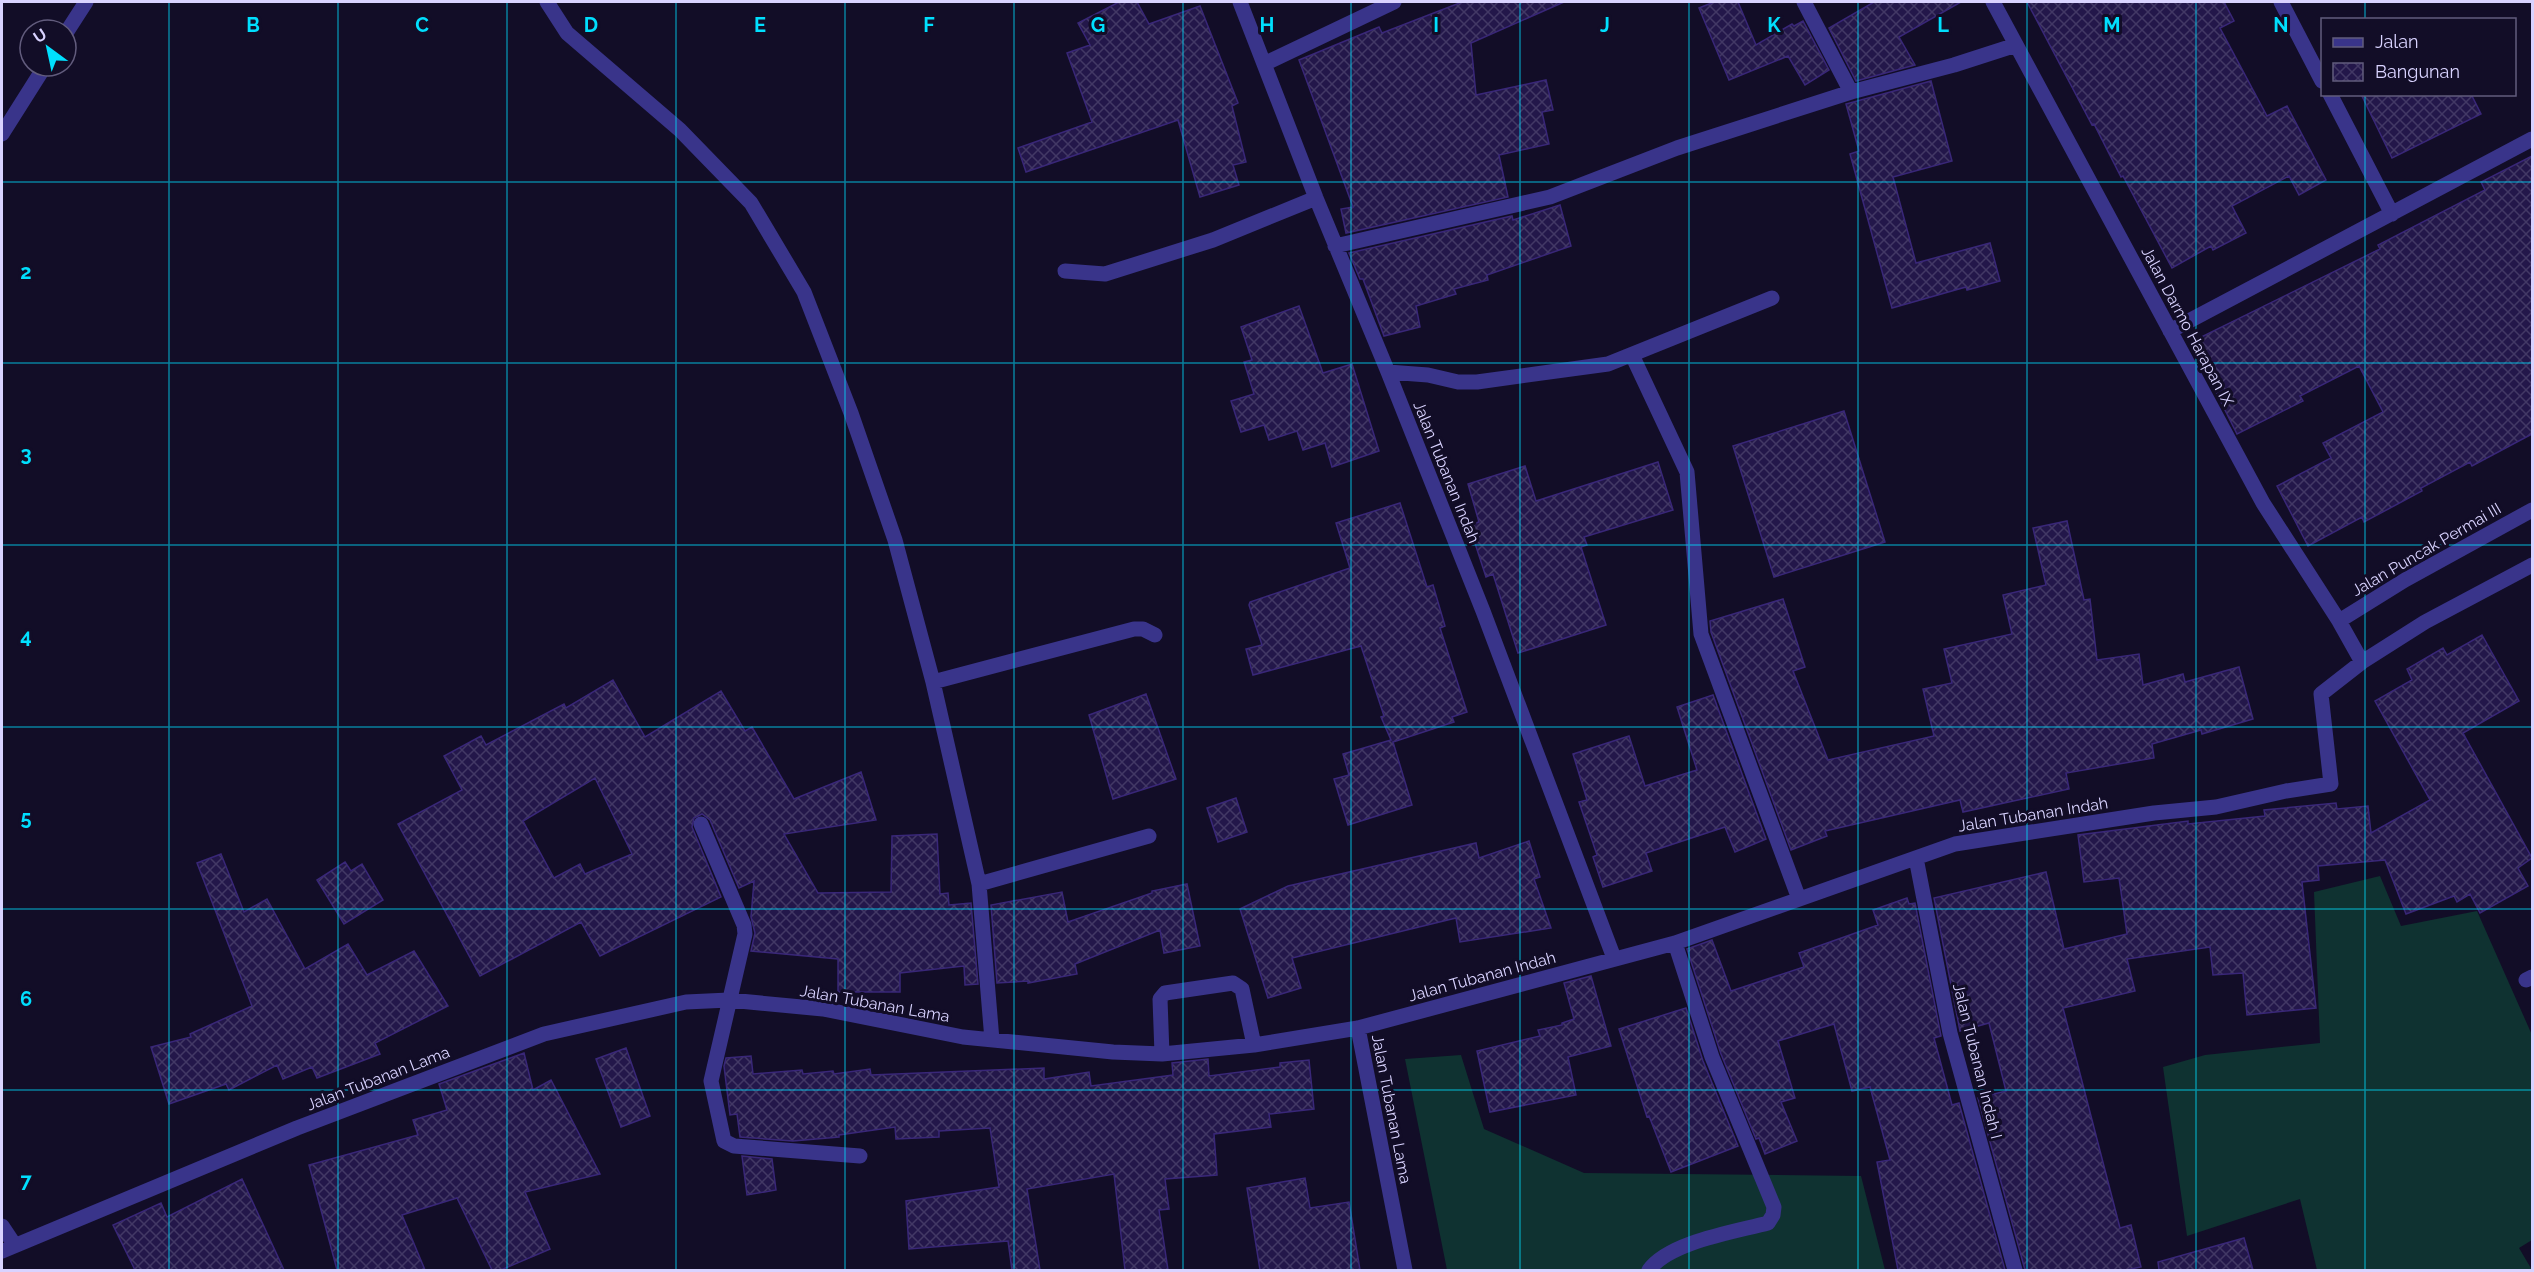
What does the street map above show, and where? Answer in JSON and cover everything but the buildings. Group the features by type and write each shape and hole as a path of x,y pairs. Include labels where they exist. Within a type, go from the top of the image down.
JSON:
{"street":[{"path":"76,18 86,2"},
{"path":"547,2 567,33 680,130 751,202 804,292 851,413 895,540 933,682 980,884 992,1040"},
{"name":"Jalan Tubanan Indah","path":"1240,2 1266,63 1335,246 1483,611 1614,958"},
{"path":"1266,63 1394,2"},
{"path":"1804,2 1851,92"},
{"name":"Jalan Darmo Harapan IX","path":"1994,2 2263,503 2339,621 2362,662"},
{"path":"2281,2 2321,79"},
{"path":"1335,246 1550,197 1677,148 1851,92 1954,65 2016,45"},
{"path":"2,134 37,78"},
{"path":"2331,96 2392,214"},
{"path":"2170,331 2532,139"},
{"path":"1065,272 1105,274 1213,240 1316,198"},
{"path":"1388,372 1428,375 1458,382 1477,382 1608,364 1772,298"},
{"path":"1632,355 1687,472 1701,634 1799,899"},
{"name":"Jalan Puncak Permai III","path":"2339,621 2405,580 2532,510"},
{"path":"2362,662 2425,622 2532,565"},
{"path":"933,682 1134,629 1155,635"},
{"name":"Jalan Tubanan Indah","path":"1358,1028 1675,942 1955,844 2154,813 2216,807 2331,783 2320,694 2362,662"},
{"path":"701,824 744,925 745,934 711,1081 724,1141 734,1146 860,1156"},
{"path":"980,884 1149,836"},
{"name":"Jalan Tubanan Indah I","path":"1916,858 1950,1033 2015,1270"},
{"path":"1649,1270 1656,1261 1681,1247 1768,1222 1773,1215 1774,1207 1712,1057 1675,942"},
{"path":"1162,1054 1160,999 1165,993 1233,983 1242,989 1254,1045"},
{"name":"Jalan Tubanan Lama","path":"8,1247 297,1128 544,1034 686,1002 729,1000 823,1009 992,1040 1113,1052 1162,1054 1254,1045 1358,1028 1405,1270"},
{"path":"2,1226 8,1247"}],"green space":[{"path":"2380,876 2401,926 2477,911 2532,1035 2532,1240 2519,1248 2532,1270 2317,1270 2300,1199 2187,1236 2163,1067 2205,1055 2320,1043 2314,892"},
{"path":"1461,1055 1484,1129 1584,1173 1861,1176 1885,1270 1447,1270 1405,1059"}]}
